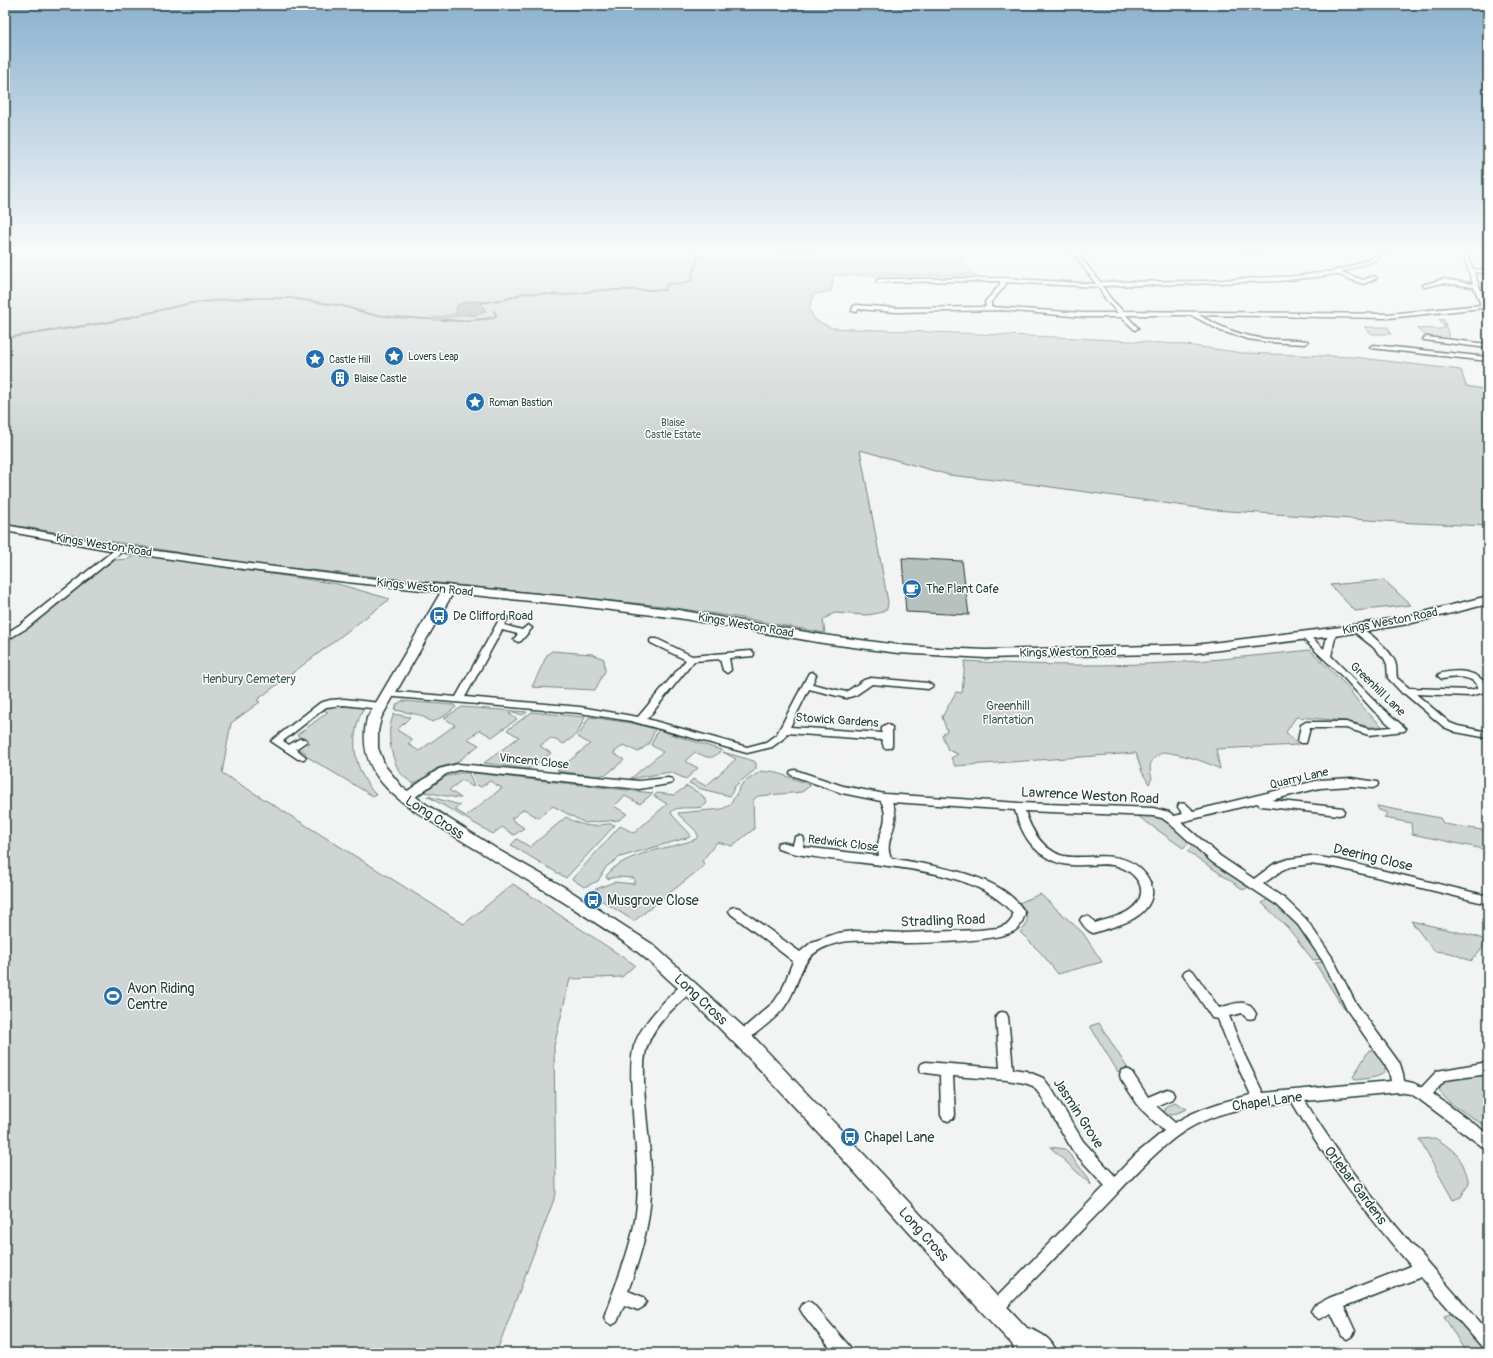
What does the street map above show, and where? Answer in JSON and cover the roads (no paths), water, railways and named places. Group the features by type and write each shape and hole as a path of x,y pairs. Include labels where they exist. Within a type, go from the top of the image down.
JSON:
{"main road":[{"name":"Kings Weston Road","path":"5,528 121,549 296,573 678,614 823,639 898,649 938,652 986,654 1194,649 1332,633 1408,620 1488,600"},
{"name":"Long Cross","path":"449,589 383,700 374,718 371,731 371,748 374,758 384,776 406,798 495,855 558,891 646,949 742,1037 994,1310 1023,1345 1036,1342 1046,1353"}],"street":[{"path":"1066,313 1083,315 1165,313"},
{"path":"1192,313 1223,329 1246,337 1261,340 1287,339 1305,342"},
{"path":"1216,313 1388,316 1413,313"},
{"path":"1122,314 1134,328"},
{"path":"1426,339 1488,346"},
{"path":"1373,347 1382,350 1488,359"},
{"path":"5,638 24,626 121,549"},
{"path":"458,700 504,618"},
{"path":"500,627 523,633"},
{"path":"1356,629 1388,657 1391,664 1392,678 1405,691 1447,725 1460,730 1488,735"},
{"path":"1327,655 1332,633"},
{"name":"Greenhill Lane","path":"1303,741 1306,725 1346,725 1369,732 1401,729 1371,702 1365,693 1327,655 1304,636"},
{"path":"654,641 691,659 750,654"},
{"path":"724,657 727,670"},
{"path":"642,720 691,659"},
{"path":"1405,691 1470,693 1482,690 1483,686 1467,674 1459,673 1442,676"},
{"path":"301,757 276,741 323,705 330,702 383,700 458,700 580,710 642,720 742,750 752,750 769,745 781,736 812,675"},
{"path":"807,686 840,694 855,692 867,682 884,679 928,686"},
{"name":"Stowick Gardens","path":"785,730 887,737"},
{"path":"289,749 302,741"},
{"name":"Vincent Close","path":"406,798 443,772 458,767 639,785 668,781"},
{"name":"Lawrence Weston Road","path":"795,773 842,789 885,798 1019,807 1153,812 1165,814 1216,859 1255,884 1292,912 1312,935 1328,960 1352,1006 1395,1068 1398,1086"},
{"name":"Quarry Lane","path":"1173,820 1232,803 1254,801 1328,783 1356,782 1373,784"},
{"path":"885,798 891,812 890,823 882,848 883,856 887,861"},
{"name":"Quarry Lane","path":"1254,801 1339,811"},
{"path":"1019,807 1027,831 1039,846 1050,855 1069,861 1114,861 1131,868 1143,879 1147,894 1143,905 1136,912 1093,928 1086,920"},
{"path":"1183,807 1191,816"},
{"name":"Redwick Close","path":"782,846 798,845 887,861"},
{"name":"Deering Close","path":"1255,884 1278,867 1289,863 1310,860 1339,864 1488,900"},
{"name":"Stradling Road","path":"742,1037 778,1006 790,985 800,959 816,945 847,936 906,938 979,935 999,932 1012,927 1019,917 1019,913 1012,903 1000,893 983,885 960,877 887,861"},
{"path":"737,917 800,959"},
{"path":"1189,974 1216,1014 1244,1007 1250,1014"},
{"path":"612,1317 640,1234 643,1219 645,1188 638,1095 639,1052 642,1041 650,1028 688,987"},
{"path":"1222,1013 1238,1054 1259,1099"},
{"path":"1002,1017 1007,1074"},
{"name":"Jasmin Grove","path":"926,1068 1007,1074 1032,1078 1042,1086 1078,1146 1115,1186"},
{"path":"1424,1095 1442,1075 1488,1068"},
{"path":"946,1069 948,1115"},
{"path":"1126,1075 1145,1104 1174,1131"},
{"name":"Chapel Lane","path":"994,1310 1140,1160 1174,1131 1205,1114 1222,1108 1259,1099 1296,1097 1398,1086 1413,1089 1424,1095 1488,1142"},
{"path":"1145,1104 1167,1095"},
{"name":"Orlebar Gardens","path":"1296,1097 1342,1169 1423,1269 1488,1342"},
{"path":"1318,1311 1334,1303 1423,1269"},
{"path":"619,1296 638,1302"},
{"path":"1334,1303 1347,1331"},
{"path":"808,1309 844,1353"}],"waterway":[{"path":"5,338 110,322 147,313"},
{"path":"367,313 393,317 461,321 494,318 496,313"},
{"path":"435,319 459,314"}],"place":[{"name":"Lovers Leap","path":"394,356"},
{"name":"Castle Hill","path":"315,359"},
{"name":"Blaise Castle","path":"340,378"},
{"name":"Roman Bastion","path":"475,402"},
{"name":"The Plant Cafe","path":"912,589"},
{"name":"De Clifford Road","path":"439,616"},
{"name":"Musgrove Close","path":"593,900"},
{"name":"Avon Riding Centre","path":"113,996"},
{"name":"Chapel Lane","path":"850,1137"}],"park label":[{"name":"Blaise Castle Estate","path":"673,428"},
{"name":"Henbury Cemetery","path":"249,679"},
{"name":"Greenhill Plantation","path":"1008,713"}]}
